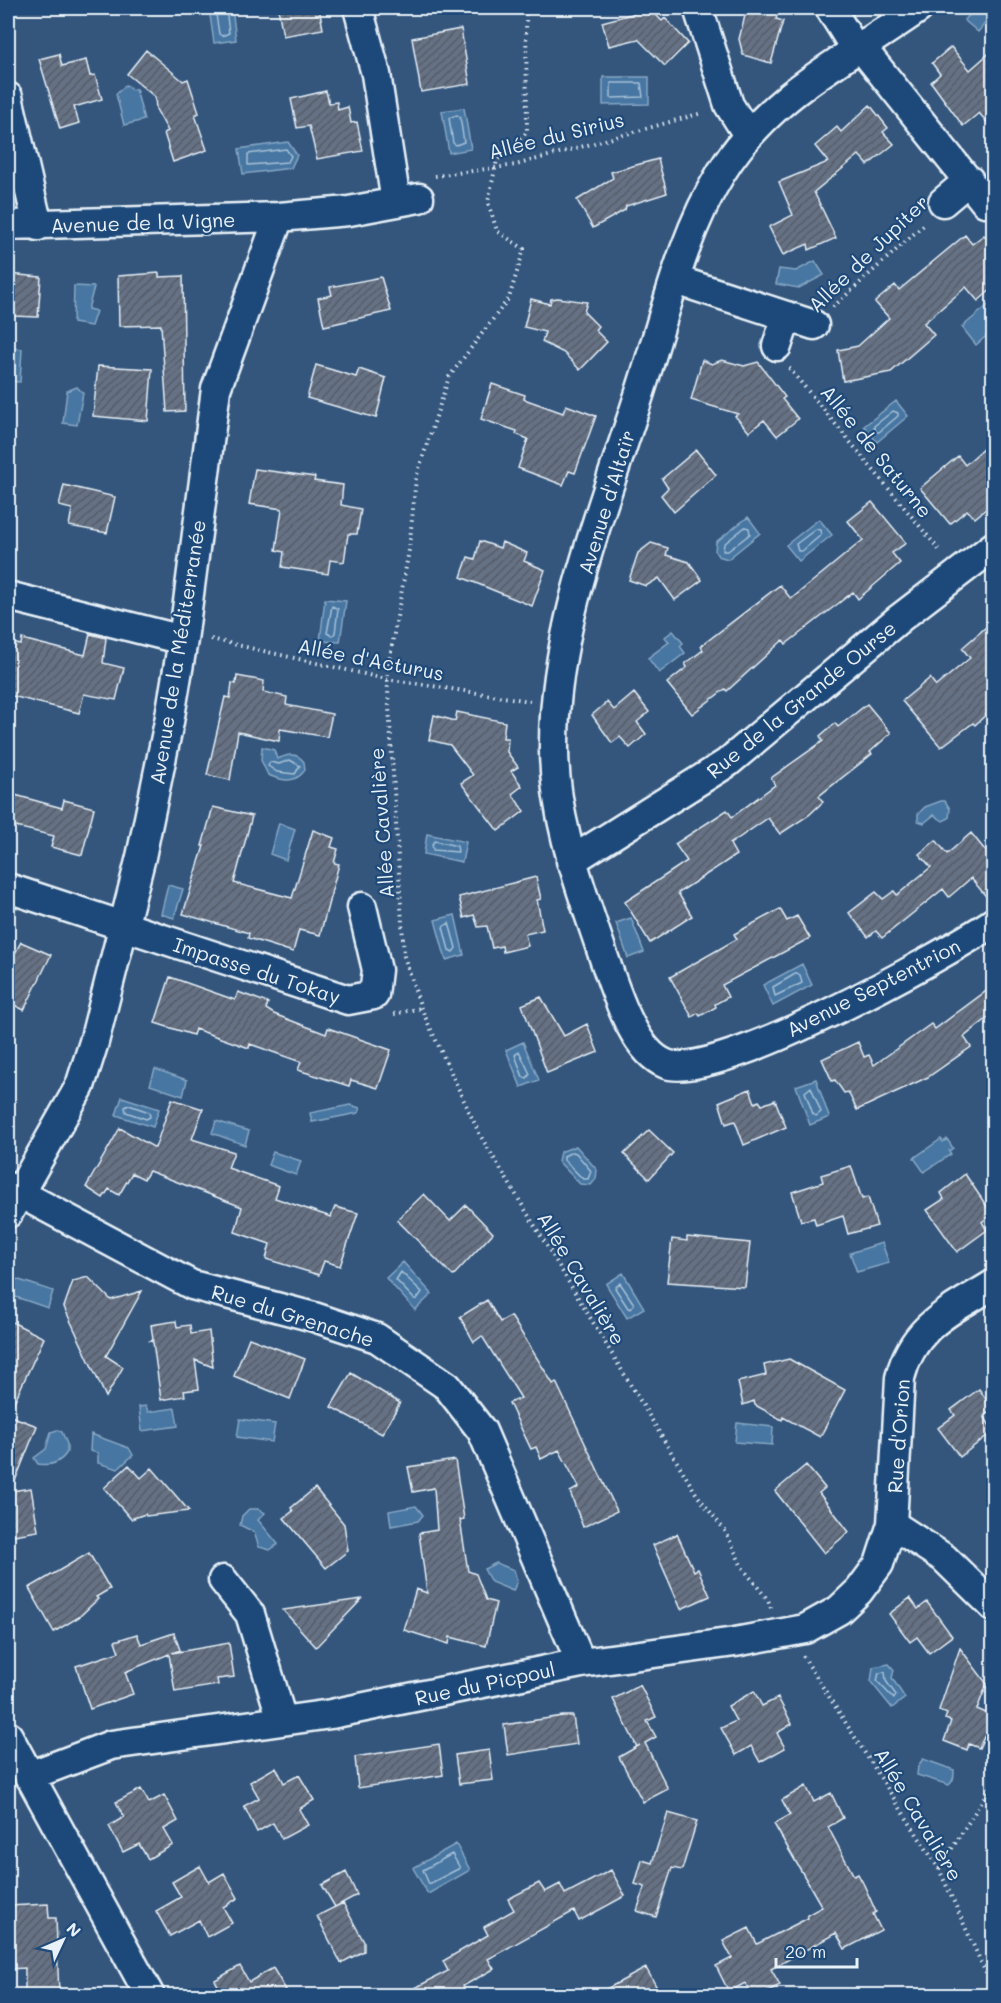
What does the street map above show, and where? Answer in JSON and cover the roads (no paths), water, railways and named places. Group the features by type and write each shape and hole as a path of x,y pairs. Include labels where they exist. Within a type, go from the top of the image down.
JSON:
{"street":[{"path":"279,217 349,211 407,200 358,8"},
{"path":"698,8 729,105 748,135"},
{"path":"830,8 858,48 977,191 943,202"},
{"name":"Avenue d'Altaïr","path":"680,1068 664,1063 650,1054 639,1040 616,994 571,861 554,748 556,705 564,645 584,568 676,280 701,213 721,173 748,135 782,100 816,74 919,8"},
{"path":"8,97 38,226"},
{"name":"Avenue de la Vigne","path":"8,225 38,226 279,217"},
{"name":"Avenue de la Méditerranée","path":"11,1198 80,1086 94,1042 124,926 169,722 183,636 216,388 279,217"},
{"path":"676,280 814,325"},
{"path":"777,346 787,316"},
{"name":"Rue de la Grande Ourse","path":"571,861 727,763 864,648 993,546"},
{"path":"8,596 183,636"},
{"path":"8,888 124,926"},
{"name":"Impasse du Tokay","path":"124,926 348,1000 374,995 377,970 362,907"},
{"name":"Avenue Septentrion","path":"680,1068 713,1062 831,1012 918,967 993,922"},
{"name":"Rue du Grenache","path":"11,1198 192,1285 314,1317 377,1338 447,1386 482,1431 581,1663"},
{"name":"Rue d'Orion","path":"892,1524 900,1378 905,1359 914,1342 928,1327 993,1284"},
{"path":"892,1524 944,1558 993,1607"},
{"name":"Rue du Picpoul","path":"29,1776 111,1745 331,1714 581,1663 745,1641 805,1629 839,1610 859,1591 879,1564 892,1524"},
{"path":"223,1580 250,1614 282,1720"},
{"path":"8,1736 150,1995"}],"water":[{"path":"209,8 232,8 236,40 214,43"},
{"path":"966,8 992,8 993,14 978,32 964,20 972,13"},
{"path":"603,77 649,77 649,104 603,105"},
{"path":"126,85 132,90 136,89 144,120 124,125 116,94"},
{"path":"464,108 471,149 449,153 442,111"},
{"path":"288,142 297,155 291,168 243,174 239,149"},
{"path":"815,261 824,275 799,288 776,284 779,269 796,271"},
{"path":"74,286 94,287 88,309 96,311 91,326 73,323"},
{"path":"993,301 993,330 976,345 962,327"},
{"path":"8,347 22,349 20,382 8,381"},
{"path":"77,387 83,393 77,425 63,423 67,391"},
{"path":"896,401 908,416 877,442 864,426"},
{"path":"748,517 760,533 728,559 718,556 715,551 716,542"},
{"path":"819,519 832,535 799,561 786,545"},
{"path":"325,599 346,601 340,642 320,641"},
{"path":"673,631 683,643 680,646 685,653 659,673 648,658 669,642 665,637"},
{"path":"262,747 274,750 277,759 288,755 298,756 304,762 305,770 297,778 288,780 268,775 261,760"},
{"path":"945,801 950,809 949,818 943,821 934,815 924,823 918,821 918,814 925,807"},
{"path":"279,823 295,829 286,860 270,854"},
{"path":"427,834 466,842 462,862 424,854"},
{"path":"168,885 183,889 174,918 161,914"},
{"path":"455,915 464,955 446,960 435,920"},
{"path":"631,918 644,952 628,958 616,923"},
{"path":"802,964 812,985 773,1006 763,985"},
{"path":"523,1042 539,1080 521,1087 506,1050"},
{"path":"155,1069 187,1080 183,1096 150,1085"},
{"path":"816,1079 829,1117 810,1125 796,1086"},
{"path":"122,1097 159,1109 153,1127 116,1115"},
{"path":"350,1105 360,1108 358,1113 312,1122 310,1113"},
{"path":"216,1121 249,1131 245,1145 212,1133"},
{"path":"941,1139 943,1142 947,1139 953,1148 949,1151 951,1154 924,1172 914,1158"},
{"path":"576,1146 597,1170 596,1179 591,1185 580,1184 558,1161 560,1152"},
{"path":"273,1152 301,1161 296,1175 268,1165"},
{"path":"882,1243 889,1263 857,1272 850,1253"},
{"path":"403,1262 432,1294 415,1310 386,1278"},
{"path":"623,1273 644,1308 627,1318 606,1284"},
{"path":"16,1279 53,1291 48,1308 10,1295"},
{"path":"146,1406 148,1412 175,1408 178,1426 142,1431 139,1407"},
{"path":"240,1419 275,1424 272,1442 237,1437"},
{"path":"737,1423 773,1427 772,1445 735,1442"},
{"path":"57,1430 62,1432 67,1444 67,1452 54,1463 38,1464 34,1458 46,1449 51,1432"},
{"path":"91,1434 129,1448 133,1455 118,1469 98,1463 98,1453 90,1451"},
{"path":"416,1506 423,1515 418,1521 391,1526 389,1511"},
{"path":"249,1509 258,1509 265,1513 258,1520 278,1544 270,1550 259,1547 254,1532 240,1525 242,1516"},
{"path":"496,1563 514,1570 517,1581 513,1591 491,1582 484,1569"},
{"path":"889,1664 894,1670 892,1678 905,1698 892,1708 871,1682 873,1667"},
{"path":"923,1759 954,1770 951,1783 949,1785 917,1775 918,1766"},
{"path":"456,1844 470,1870 428,1894 413,1868"}]}
